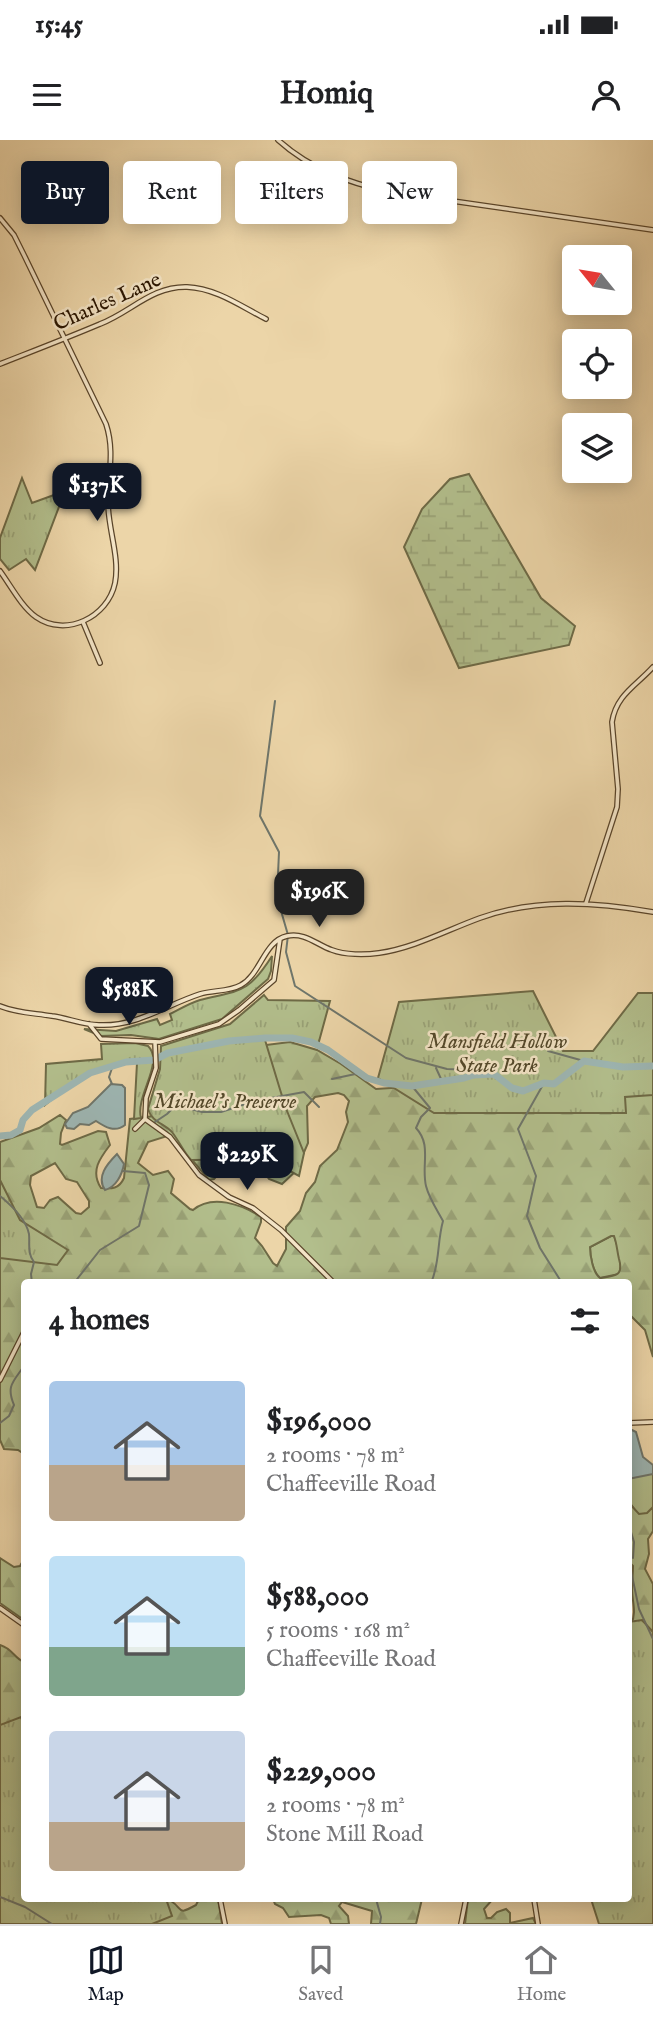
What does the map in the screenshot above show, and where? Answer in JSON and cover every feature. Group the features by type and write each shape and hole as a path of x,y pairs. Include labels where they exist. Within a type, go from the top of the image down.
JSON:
{"street":[{"path":"278,140 305,161 356,185 653,230"},
{"path":"0,218 17,240 101,411 111,442 108,503 116,566 115,584 107,602 96,614 83,622 67,626 45,622 28,610 0,571"},
{"name":"Charles Lane","path":"0,364 103,323 145,297 169,288 190,287 212,292 266,319"},
{"path":"83,622 100,663"},
{"path":"586,903 617,807 612,722 614,712 622,696 653,667"},
{"path":"0,1006 20,1013 113,1025 165,1010 198,995 239,986 250,978 270,947 288,935 303,936 332,950 378,953 502,911 562,903 586,903 627,906 653,912"},
{"path":"89,1024 101,1039 155,1042 221,1023 264,990 276,974 279,939"},
{"path":"135,1129 145,1119 146,1098 156,1068 155,1042"},
{"path":"145,1119 170,1137 199,1175 229,1197 253,1208 281,1230 330,1279"},
{"path":"0,1380 21,1338"},
{"path":"632,1423 653,1422"},
{"path":"0,1608 21,1623"},
{"path":"221,1902 225,1924"},
{"path":"461,1924 465,1902"},
{"path":"534,1902 538,1924"}],"green space":[{"path":"469,474 541,598 575,626 569,645 459,668 404,547 422,509 450,479"},
{"path":"22,478 32,503 65,491 35,570 26,559 9,570 0,559 0,538"},
{"path":"272,956 268,979 222,1019 159,1039 131,1035 101,1036 84,1029 116,1031 157,1019 160,1025 172,1020 170,1014 192,1003 234,992 249,984"},
{"name":"Mansfield Hollow State Park","path":"533,991 563,1051 593,1051 638,993 653,993 653,1095 625,1097 626,1113 434,1113 378,1078 399,1002"},
{"name":"Michael's Preserve","path":"264,995 268,1000 330,1001 318,1045 294,1039 265,1040 285,1106 304,1153 299,1176 268,1159 191,1160 172,1132 155,1120 148,1109 160,1069 161,1046 230,1024"},
{"path":"290,1042 317,1050 376,1089 653,1071 653,1357 645,1330 632,1317 632,1279 21,1279 21,1452 4,1449 0,1440 0,1142 39,1128 60,1115 66,1120 61,1133 62,1145 98,1131 106,1132 110,1145 100,1160 96,1176 101,1188 115,1187 124,1178 130,1119 154,1116 249,1047","holes":["338,1093 349,1101 346,1112 348,1122 337,1150 320,1166 300,1211 286,1227 286,1249 277,1266 255,1238 261,1217 245,1208 227,1203 209,1203 190,1209 171,1193 174,1179 168,1171 153,1175 138,1163 148,1142 167,1136 182,1148 209,1180 214,1179 224,1168 244,1166 252,1171 264,1172 269,1179 282,1184 296,1171 308,1143 307,1106 315,1097","55,1163 66,1179 77,1182 89,1201 89,1207 81,1214 76,1213 58,1197 50,1200 44,1208 37,1207 30,1185 31,1176","614,1236 620,1269 614,1276 600,1278 591,1259 590,1247"]},
{"path":"135,1043 148,1046 153,1061 140,1109 141,1118 134,1119 137,1063 111,1066 87,1075 45,1105 46,1064 102,1059 101,1044"},
{"path":"0,1180 20,1220 68,1250 57,1265 0,1258"},
{"path":"614,1236 618,1250 619,1274 600,1278 591,1259 590,1247"},
{"path":"653,1474 653,1513 639,1516 632,1506 632,1478"},
{"path":"632,1506 639,1514 647,1513 653,1507 653,1531 648,1539 649,1554 645,1569 653,1584 653,1669 632,1626"},
{"path":"0,1558 14,1567 21,1564 21,1618 0,1603"},
{"path":"642,1620 653,1632 653,1924 599,1924 592,1902 632,1902 632,1621"},
{"path":"0,1645 21,1660 21,1902 172,1902 183,1911 198,1902 218,1902 222,1924 0,1924"},
{"path":"21,1717 21,1902 167,1902 172,1916 152,1924 0,1924 0,1725"},
{"path":"274,1902 342,1902 339,1906 348,1916 349,1924 331,1924 329,1918 321,1915 289,1917 283,1908"},
{"path":"342,1902 421,1902 416,1924 371,1924 372,1911"},
{"path":"468,1902 490,1902 484,1909 487,1918 506,1909 510,1913 510,1923 533,1918 536,1924 465,1924"}],"water":[{"path":"111,1084 125,1088 125,1125 114,1129 96,1121 89,1125 80,1124 74,1129 67,1128 65,1124 73,1113 88,1107"},
{"path":"117,1154 124,1164 122,1172 118,1180 105,1190 102,1176 106,1166"},
{"path":"632,1430 636,1432 643,1457 653,1465 653,1474 632,1478"}],"waterway":[{"path":"275,701 260,816 279,852 277,897 288,935 286,952 295,986 406,1058 447,1069 471,1070 474,1075"},
{"path":"0,1136 11,1135 20,1130 23,1120 32,1110 90,1073 126,1062 154,1060 168,1053 229,1041 292,1038 311,1042 328,1050 367,1078 412,1086 494,1074 512,1088 523,1091 544,1083 554,1084 584,1061 623,1067 653,1066"},
{"path":"548,1051 584,1061"},
{"path":"112,1068 109,1077 112,1084"},
{"path":"436,1068 442,1081"},
{"path":"332,1079 360,1073"},
{"path":"544,1083 518,1129 536,1176 527,1216 540,1248 559,1279"},
{"path":"412,1086 430,1108 421,1117 416,1128 424,1141 426,1186 443,1221 432,1279"},
{"path":"155,1122 176,1105 202,1112 221,1112 255,1101 304,1092 319,1107"},
{"path":"77,1279 100,1250 139,1226 149,1185 145,1173 123,1171"},
{"path":"0,1196 18,1213 27,1228 34,1262 32,1279"},
{"path":"0,1423 9,1416 14,1405 11,1389 21,1370"},
{"path":"632,1535 633,1558"},
{"path":"632,1576 639,1609 653,1639"},
{"path":"0,1897 25,1907 52,1924"},
{"path":"377,1902 380,1924"}]}
